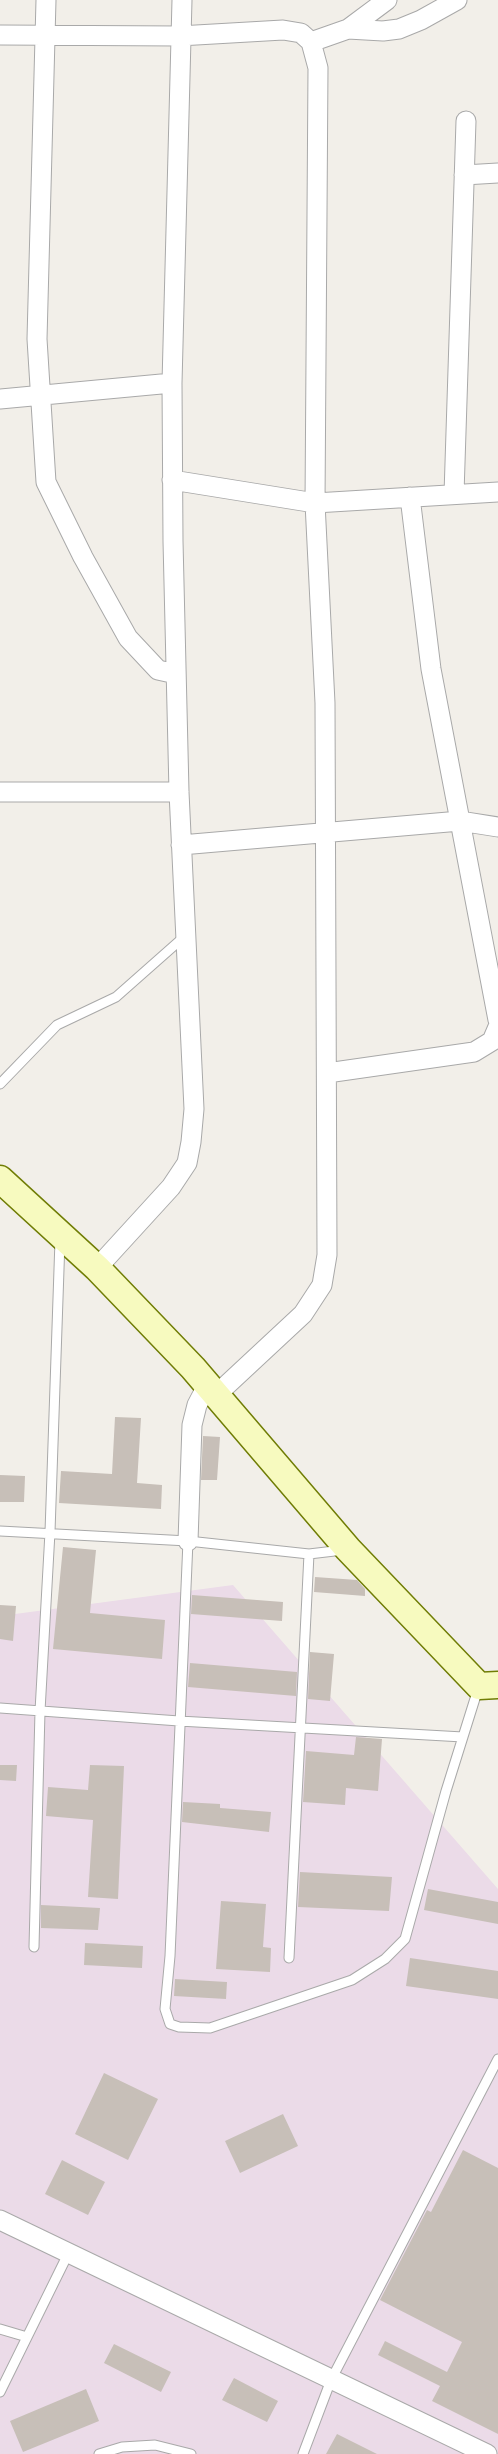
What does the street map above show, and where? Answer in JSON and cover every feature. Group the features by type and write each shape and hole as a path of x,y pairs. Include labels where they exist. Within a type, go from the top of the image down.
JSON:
{"street":[{"path":"46,0 37,339 46,482 83,557 128,638 158,670 176,674"},
{"path":"97,1268 171,1186 187,1163 194,1109 179,792 172,480 172,383 179,36 182,0"},
{"path":"311,42 348,28 387,0"},
{"path":"348,28 383,31 399,29 421,20 457,0"},
{"path":"0,35 179,36 283,30 301,33 311,42 318,68 315,502 325,703 327,1255 322,1285 303,1314 212,1390 197,1405 192,1425 188,1541"},
{"path":"454,494 466,121"},
{"path":"464,175 498,173"},
{"path":"0,399 172,383"},
{"path":"172,480 315,502 498,492"},
{"path":"410,497 431,669 498,1020"},
{"path":"0,792 179,792"},
{"path":"181,844 460,821 498,827"},
{"path":"327,1074 474,1052 492,1041 498,1027"},
{"path":"0,1178 97,1268 212,1390 348,1549 489,1686"},
{"path":"0,2220 487,2454"}],"lane":[{"path":"0,1084 57,1025 116,997 185,936"},
{"path":"34,1947 40,1711 50,1532 60,1234"},
{"path":"0,1531 50,1532 188,1541 309,1554 348,1549"},
{"path":"188,1541 170,1956 164,2009 170,2024 179,2027 210,2028 352,1980 385,1959 405,1939 463,1737 489,1686"},
{"path":"289,1958 309,1554"},
{"path":"0,1708 179,1722 463,1737"},
{"path":"303,2454 331,2380 498,2059"},
{"path":"0,2392 68,2254"},
{"path":"0,2330 27,2337"},
{"path":"99,2454 122,2447 155,2445 191,2454"}],"shaded area":[{"path":"233,1585 498,1889 498,2454 0,2454 0,1616"}],"building":[{"path":"115,1417 141,1418 137,1483 162,1485 161,1509 59,1503 61,1471 112,1474"},
{"path":"203,1436 220,1437 217,1480 201,1480"},
{"path":"0,1475 25,1476 24,1502 0,1502"},
{"path":"63,1547 96,1550 90,1613 165,1620 162,1659 53,1649"},
{"path":"315,1577 357,1580 365,1589 365,1596 314,1592"},
{"path":"192,1595 283,1602 282,1621 191,1614"},
{"path":"0,1605 16,1606 13,1641 0,1639"},
{"path":"310,1652 334,1654 330,1701 308,1699"},
{"path":"190,1663 297,1672 296,1696 188,1687"},
{"path":"356,1737 382,1739 378,1791 346,1788 345,1805 303,1802 306,1751 354,1755"},
{"path":"0,1765 17,1765 16,1781 0,1780"},
{"path":"90,1765 124,1766 118,1899 88,1897 93,1820 46,1816 48,1787 88,1790"},
{"path":"183,1802 220,1804 220,1808 271,1812 269,1832 182,1822"},
{"path":"300,1872 392,1877 389,1911 298,1907"},
{"path":"428,1889 498,1902 498,1924 424,1910"},
{"path":"221,1901 266,1904 263,1947 271,1948 270,1972 216,1969"},
{"path":"41,1905 100,1908 98,1930 41,1928"},
{"path":"85,1943 143,1946 142,1968 84,1965"},
{"path":"410,1958 498,1971 498,1999 406,1986"},
{"path":"175,1979 227,1982 226,1999 174,1996"},
{"path":"104,2073 158,2099 128,2160 75,2134"},
{"path":"283,2114 298,2146 240,2173 225,2141"},
{"path":"463,2150 498,2168 498,2434 432,2401 440,2386 378,2355 385,2341 447,2372 462,2342 380,2300 427,2210 431,2212"},
{"path":"62,2160 105,2182 88,2215 45,2194"},
{"path":"114,2344 171,2372 161,2392 104,2363"},
{"path":"234,2378 278,2401 267,2422 222,2400"},
{"path":"86,2389 99,2421 23,2452 10,2421"},
{"path":"337,2434 377,2454 326,2454"}]}
